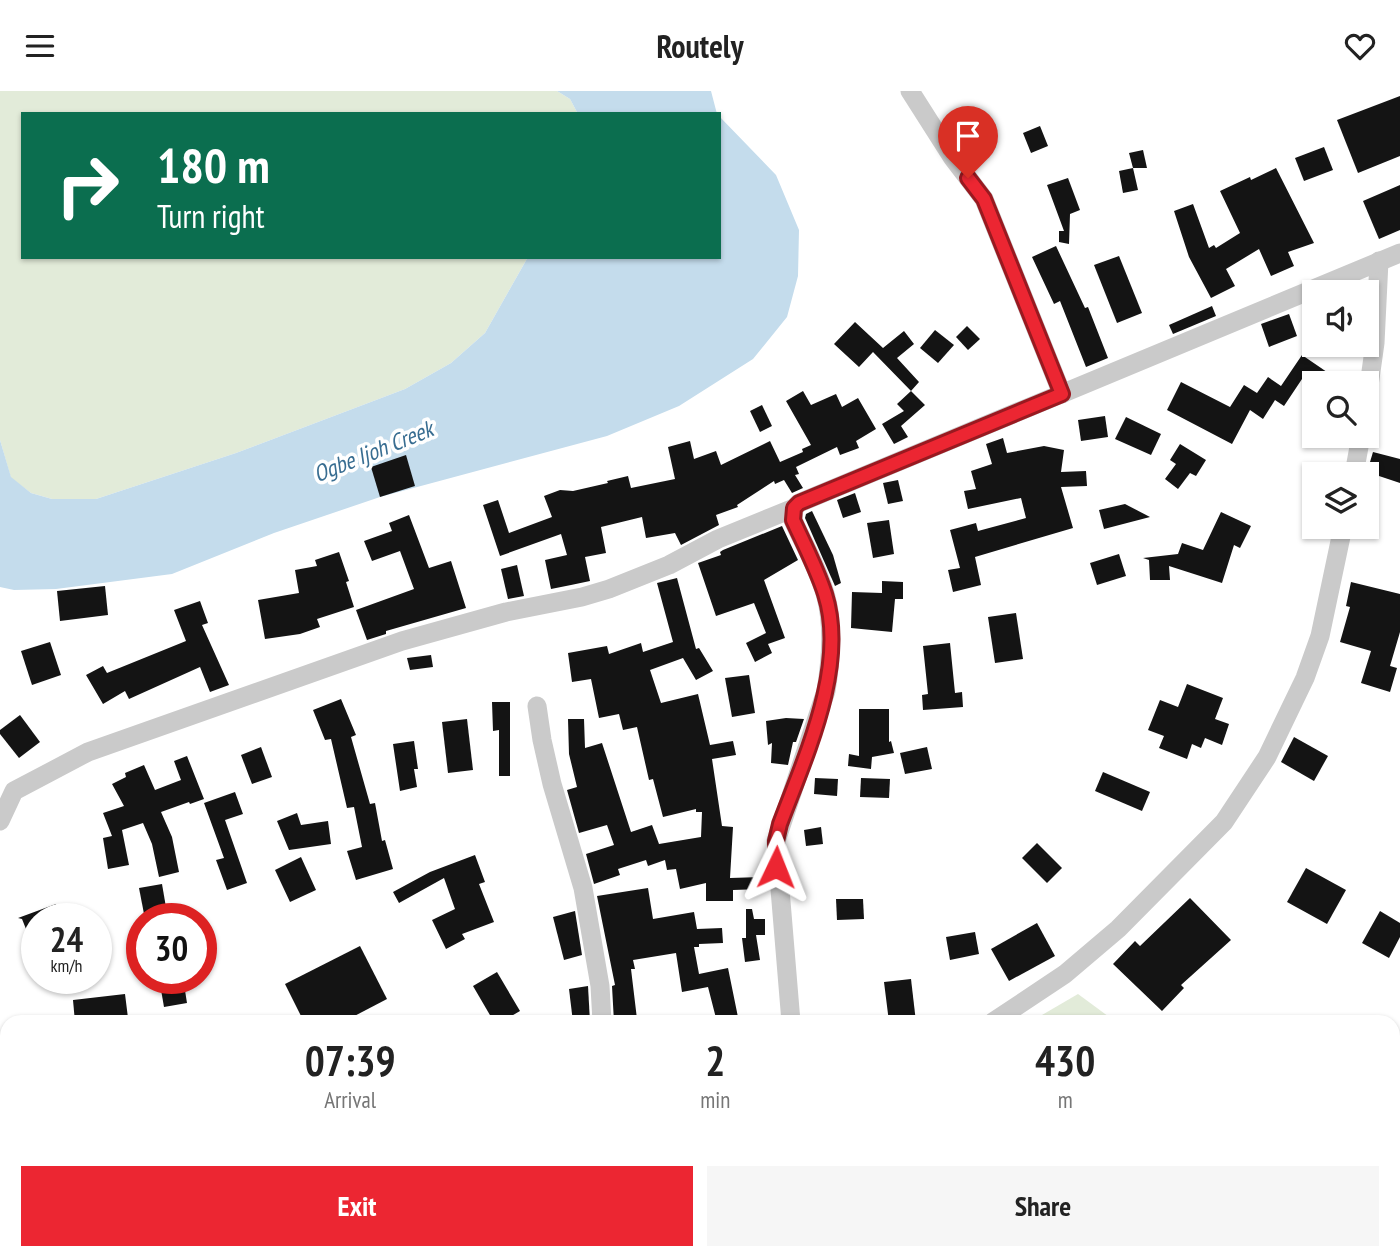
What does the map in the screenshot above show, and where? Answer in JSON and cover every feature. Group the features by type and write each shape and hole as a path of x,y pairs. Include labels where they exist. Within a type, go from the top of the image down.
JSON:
{"street":[{"path":"910,91 951,157 984,199 1062,394"},
{"path":"0,821 13,792 88,752 401,642 506,612 609,589 668,565 718,538 794,508 799,503 1400,253"},
{"path":"1371,371 1379,261"},
{"path":"790,1015 776,841 826,691 831,630 826,596 793,520 794,508"},
{"path":"1004,1015 1065,974 1086,956 1160,888 1224,822 1268,757 1306,678 1320,636 1340,539"},
{"path":"537,706 552,784 583,888 600,986 602,1015"}],"green space":[{"path":"0,91 557,91 570,99 577,112 21,112 21,259 527,259 485,333 451,363 405,389 236,453 96,499 52,499 31,493 11,478 0,440"},
{"path":"1078,994 1106,1015 1042,1015"}],"water":[{"path":"557,91 711,91 716,112 577,112 570,99"},
{"name":"Ogbe Ijoh Creek","path":"721,118 776,175 799,230 798,276 787,317 753,359 679,406 607,436 380,497 274,533 172,574 56,589 14,590 0,587 0,440 11,477 31,493 52,499 96,499 236,453 405,389 451,363 485,333 527,259 721,259"}],"building":[{"path":"1400,96 1400,156 1358,173 1337,120"},
{"path":"1040,126 1048,146 1031,153 1023,133"},
{"path":"1324,147 1333,170 1304,181 1295,158"},
{"path":"1143,150 1147,168 1133,168 1129,153"},
{"path":"1133,168 1138,190 1123,193 1119,171"},
{"path":"1276,168 1314,243 1288,252 1294,266 1271,276 1259,249 1226,269 1235,286 1211,298 1189,257 1174,211 1193,204 1209,248 1214,245 1216,248 1240,233 1220,191"},
{"path":"1068,178 1080,210 1070,214 1069,244 1059,242 1059,231 1064,231 1047,185"},
{"path":"1400,185 1400,230 1379,239 1363,201"},
{"path":"1056,246 1085,308 1088,307 1108,358 1086,367 1060,301 1054,304 1032,257"},
{"path":"1119,256 1142,313 1117,323 1094,265"},
{"path":"1212,306 1216,316 1173,334 1169,325"},
{"path":"1289,314 1297,336 1269,347 1261,324"},
{"path":"855,322 883,348 904,331 914,344 897,358 919,382 911,391 873,352 859,367 834,344"},
{"path":"967,326 980,339 968,350 956,337"},
{"path":"935,330 954,345 938,363 920,348"},
{"path":"1302,355 1325,371 1302,371 1302,379 1284,406 1275,400 1263,419 1250,410 1232,444 1167,410 1181,382 1230,407 1244,385 1257,393 1268,377 1281,386"},
{"path":"803,391 811,405 836,394 842,407 858,398 876,429 856,441 859,448 840,455 837,447 796,467 799,474 795,475 803,488 792,493 784,480 775,484 774,481 737,505 738,507 716,515 719,525 681,545 675,533 646,538 642,517 601,527 606,553 585,557 590,581 551,589 545,560 567,555 561,534 500,556 483,505 498,500 509,533 552,517 544,496 560,490 573,491 628,476 631,488 675,479 668,447 690,441 694,459 716,451 721,465 770,441 780,462 803,452 802,449 811,445 786,401"},
{"path":"911,391 925,405 901,426 908,437 894,444 882,424 904,411 897,404"},
{"path":"762,405 772,426 760,432 750,411"},
{"path":"1105,416 1108,437 1081,441 1078,420"},
{"path":"1126,417 1161,434 1151,455 1115,439"},
{"path":"1003,438 1007,453 1044,446 1064,450 1061,472 1086,471 1087,486 1061,487 1073,528 975,557 981,585 953,592 948,570 960,568 950,530 976,523 978,531 1026,518 1021,498 968,509 964,491 976,489 971,471 992,464 986,444"},
{"path":"1180,444 1206,460 1196,476 1190,473 1178,489 1165,479 1176,464 1170,460"},
{"path":"1373,452 1400,459 1400,483 1379,476 1379,462 1370,462"},
{"path":"406,455 415,486 380,497 371,467"},
{"path":"898,480 903,501 888,504 883,483"},
{"path":"855,493 861,512 843,518 837,500"},
{"path":"1125,504 1150,517 1104,529 1099,510"},
{"path":"812,511 833,555 841,583 835,586 805,518 806,514"},
{"path":"1221,512 1251,526 1240,548 1234,545 1222,583 1169,566 1170,580 1150,580 1149,560 1143,558 1178,554 1182,543 1203,550"},
{"path":"409,515 429,568 451,561 466,608 386,631 386,634 367,640 356,610 414,589 400,551 372,561 364,541 392,531 389,523"},
{"path":"889,520 894,554 873,558 867,523"},
{"path":"782,526 798,560 764,580 785,638 768,644 772,653 755,662 746,643 766,633 754,603 716,616 698,563"},
{"path":"339,552 354,607 317,619 320,627 300,634 265,639 258,600 299,593 295,570 317,566 315,560"},
{"path":"1119,554 1126,576 1097,585 1090,563"},
{"path":"517,565 524,596 508,599 501,569"},
{"path":"677,578 696,649 699,648 713,671 696,680 683,658 650,670 661,703 698,694 710,745 733,741 736,755 712,759 722,826 733,827 730,878 762,877 762,889 733,890 733,901 706,901 706,883 680,889 676,869 667,870 665,860 648,866 646,860 618,869 620,875 594,884 586,854 614,845 607,825 579,833 567,790 577,787 569,754 568,719 584,719 585,748 602,743 631,832 652,825 659,844 701,837 702,812 696,812 696,809 663,817 653,779 649,780 637,727 623,730 619,714 599,718 591,679 572,682 568,653 607,646 609,654 641,643 643,652 673,642 657,583"},
{"path":"882,581 903,582 903,599 895,599 892,632 851,628 852,592 882,593"},
{"path":"1351,582 1400,594 1400,632 1390,666 1397,668 1390,692 1361,683 1371,651 1340,642 1350,607 1346,606"},
{"path":"105,586 108,615 60,621 57,591"},
{"path":"200,601 208,623 202,625 229,685 210,692 200,667 129,699 125,691 103,704 86,675 103,666 107,673 186,641 174,610"},
{"path":"1016,613 1023,659 995,663 988,617"},
{"path":"50,642 61,675 32,685 21,651"},
{"path":"950,643 955,693 962,692 963,707 923,710 922,695 928,694 923,646"},
{"path":"431,655 433,667 410,670 407,658"},
{"path":"749,675 755,713 732,717 725,678"},
{"path":"1187,684 1223,698 1215,719 1229,724 1222,745 1205,738 1201,748 1192,744 1187,759 1159,748 1164,736 1148,730 1160,700 1178,707"},
{"path":"341,699 356,735 351,737 370,804 375,803 382,841 385,840 393,869 356,880 347,851 362,847 354,807 347,808 331,739 325,740 313,710"},
{"path":"492,702 510,702 510,776 499,776 499,730 493,731"},
{"path":"859,709 889,709 889,742 891,741 894,753 872,757 871,769 848,766 849,754 859,756"},
{"path":"20,715 40,742 19,758 0,734 0,730"},
{"path":"467,719 473,770 448,773 442,722"},
{"path":"804,719 796,742 793,742 788,765 771,763 772,743 768,745 766,721"},
{"path":"1294,737 1328,756 1314,781 1281,762"},
{"path":"414,741 418,769 414,769 417,787 400,791 393,744"},
{"path":"261,747 272,777 252,784 241,755"},
{"path":"927,747 932,769 905,774 900,753"},
{"path":"187,756 204,799 161,812 172,837 179,872 159,877 152,844 143,823 122,830 129,865 108,869 103,838 112,836 103,813 124,806 112,784 126,777 125,773 144,765 155,790 181,780 174,761"},
{"path":"1103,772 1150,792 1142,811 1095,791"},
{"path":"815,778 838,779 837,796 814,794"},
{"path":"861,778 890,779 889,798 860,797"},
{"path":"235,792 243,814 225,820 247,883 227,890 216,860 224,858 204,803"},
{"path":"297,813 301,825 328,821 331,844 289,850 277,821"},
{"path":"821,827 823,844 806,846 804,830"},
{"path":"1037,843 1062,868 1047,883 1022,858"},
{"path":"475,855 485,882 479,884 494,922 462,934 465,939 446,949 432,920 455,909 444,878 399,903 393,892 430,872"},
{"path":"301,857 316,890 290,902 275,870"},
{"path":"1306,868 1346,890 1327,924 1287,902"},
{"path":"162,884 165,903 142,903 139,888"},
{"path":"648,888 653,919 694,912 697,929 722,928 723,943 699,944 699,947 694,947 699,974 728,968 738,1015 715,1015 708,987 682,992 676,953 633,960 635,969 631,969 637,1015 614,1015 612,986 615,985 597,896"},
{"path":"1190,898 1231,940 1181,985 1184,988 1162,1011 1113,964 1135,941 1140,946"},
{"path":"836,899 863,899 864,919 837,920"},
{"path":"746,909 752,909 754,919 765,919 765,935 756,935 760,960 745,962 742,938 746,938"},
{"path":"575,911 582,955 564,960 553,917"},
{"path":"1380,911 1400,923 1400,937 1389,958 1362,943"},
{"path":"1037,923 1055,956 1009,981 991,949"},
{"path":"975,932 979,954 950,960 946,937"},
{"path":"360,946 387,999 356,1015 300,1015 285,984"},
{"path":"497,972 520,1011 513,1015 490,1015 473,986"},
{"path":"911,979 915,1015 888,1015 884,982"},
{"path":"588,986 590,1015 572,1015 569,989"},
{"path":"125,994 128,1015 74,1015 73,1000"},
{"path":"162,994 186,994 187,1003 164,1007"}],"route":[{"path":"776,867 776,841 780,824 817,722 830,667 831,630 826,596 793,520 794,508 799,503 1062,394 984,199 968,178"}]}
